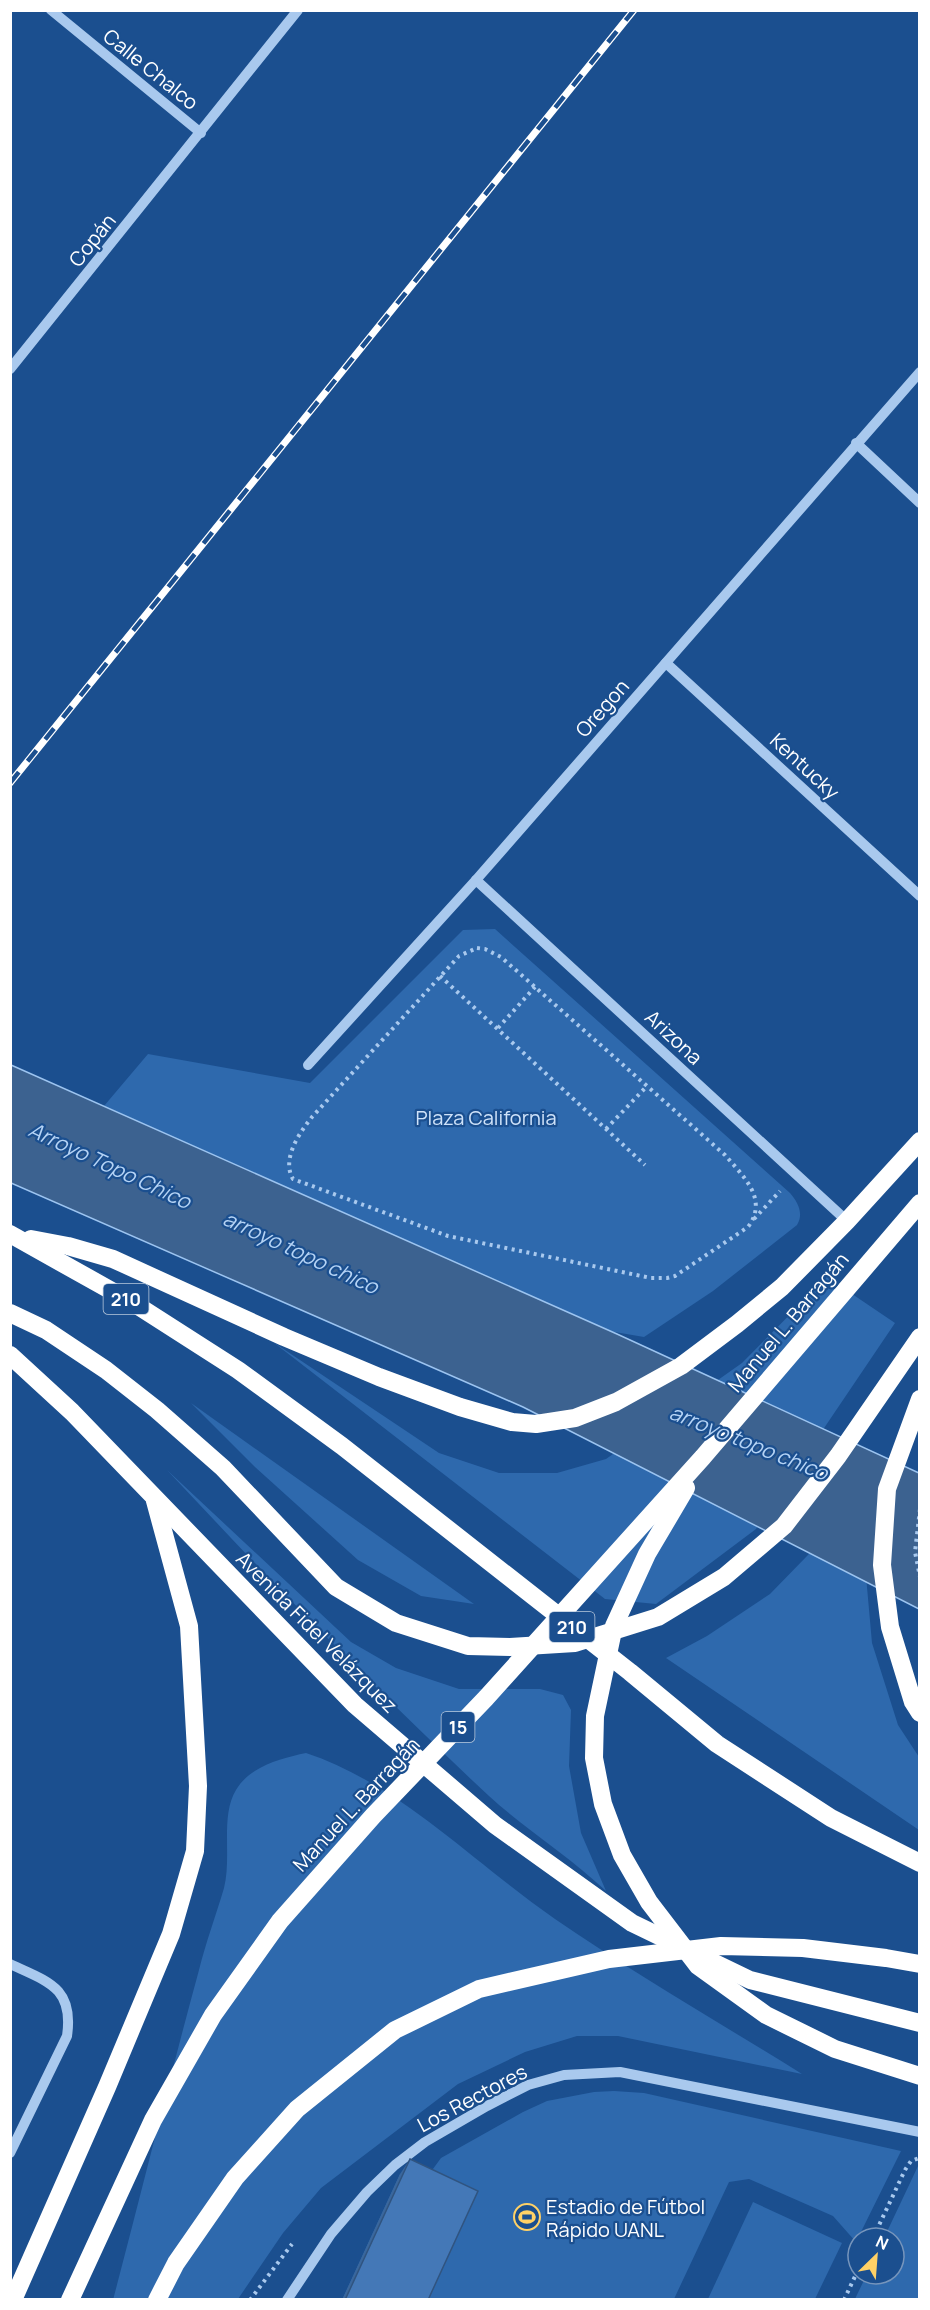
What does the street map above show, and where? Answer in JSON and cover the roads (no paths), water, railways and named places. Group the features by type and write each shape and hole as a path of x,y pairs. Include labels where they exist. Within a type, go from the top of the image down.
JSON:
{"highway":[{"path":"12,1235 68,1246 113,1259 378,1377 460,1407 512,1422 536,1424 575,1418 616,1402 681,1366 782,1287 847,1221 920,1141"},
{"name":"Manuel L. Barragán","path":"70,2300 153,2120 213,2015 280,1921 373,1816 486,1698 703,1457 920,1203"},
{"name":"210","path":"12,1235 135,1304 248,1377 342,1446 630,1672 717,1744 831,1818 920,1863"},
{"path":"10,1313 46,1330 106,1370 158,1410 223,1468 336,1587 396,1623 468,1646 510,1647 575,1643 658,1617 724,1577 784,1526 838,1456 920,1337"},
{"name":"Avenida Fidel Velázquez","path":"10,1355 72,1412 355,1705 495,1825 632,1923 750,1980 920,2024"},
{"path":"920,1399 887,1489 882,1565 890,1627 914,1702 920,1713"},
{"path":"703,1457 647,1554 614,1626 595,1716 594,1758 603,1804 622,1855 649,1902 698,1966 766,2015 796,2030 835,2049 920,2076"},
{"path":"13,2300 167,1945 195,1851 198,1786 189,1626 154,1499"},
{"path":"157,2300 176,2263 235,2178 297,2109 395,2030 479,1989 609,1959 721,1946 803,1948 920,1964"}],"street":[{"name":"Calle Chalco","path":"51,10 201,133"},
{"name":"Copán","path":"12,365 298,10"},
{"name":"Oregon","path":"309,1065 476,880 920,372"},
{"path":"856,443 920,503"},
{"name":"Kentucky","path":"666,663 920,896"},
{"name":"Arizona","path":"476,880 847,1221"},
{"path":"10,1964 57,1989 67,2002 70,2021 67,2036 10,2153"},
{"name":"Los Rectores","path":"287,2300 331,2234 367,2192 395,2165 425,2142 487,2106 528,2085 564,2075 620,2072 920,2132"}],"water":[{"path":"11,1065 617,1334 919,1473 919,1609 523,1407 11,1183"}],"railway":[{"path":"10,783 634,10"}],"place":[{"name":"Estadio de Fútbol Rápido UANL","path":"527,2217"}],"park label":[{"name":"Plaza California","path":"486,1117"}],"water label":[{"name":"Arroyo Topo Chico","path":"110,1165"},
{"name":"arroyo topo chico","path":"301,1252"},
{"name":"arroyo topo chico","path":"749,1442"}]}
